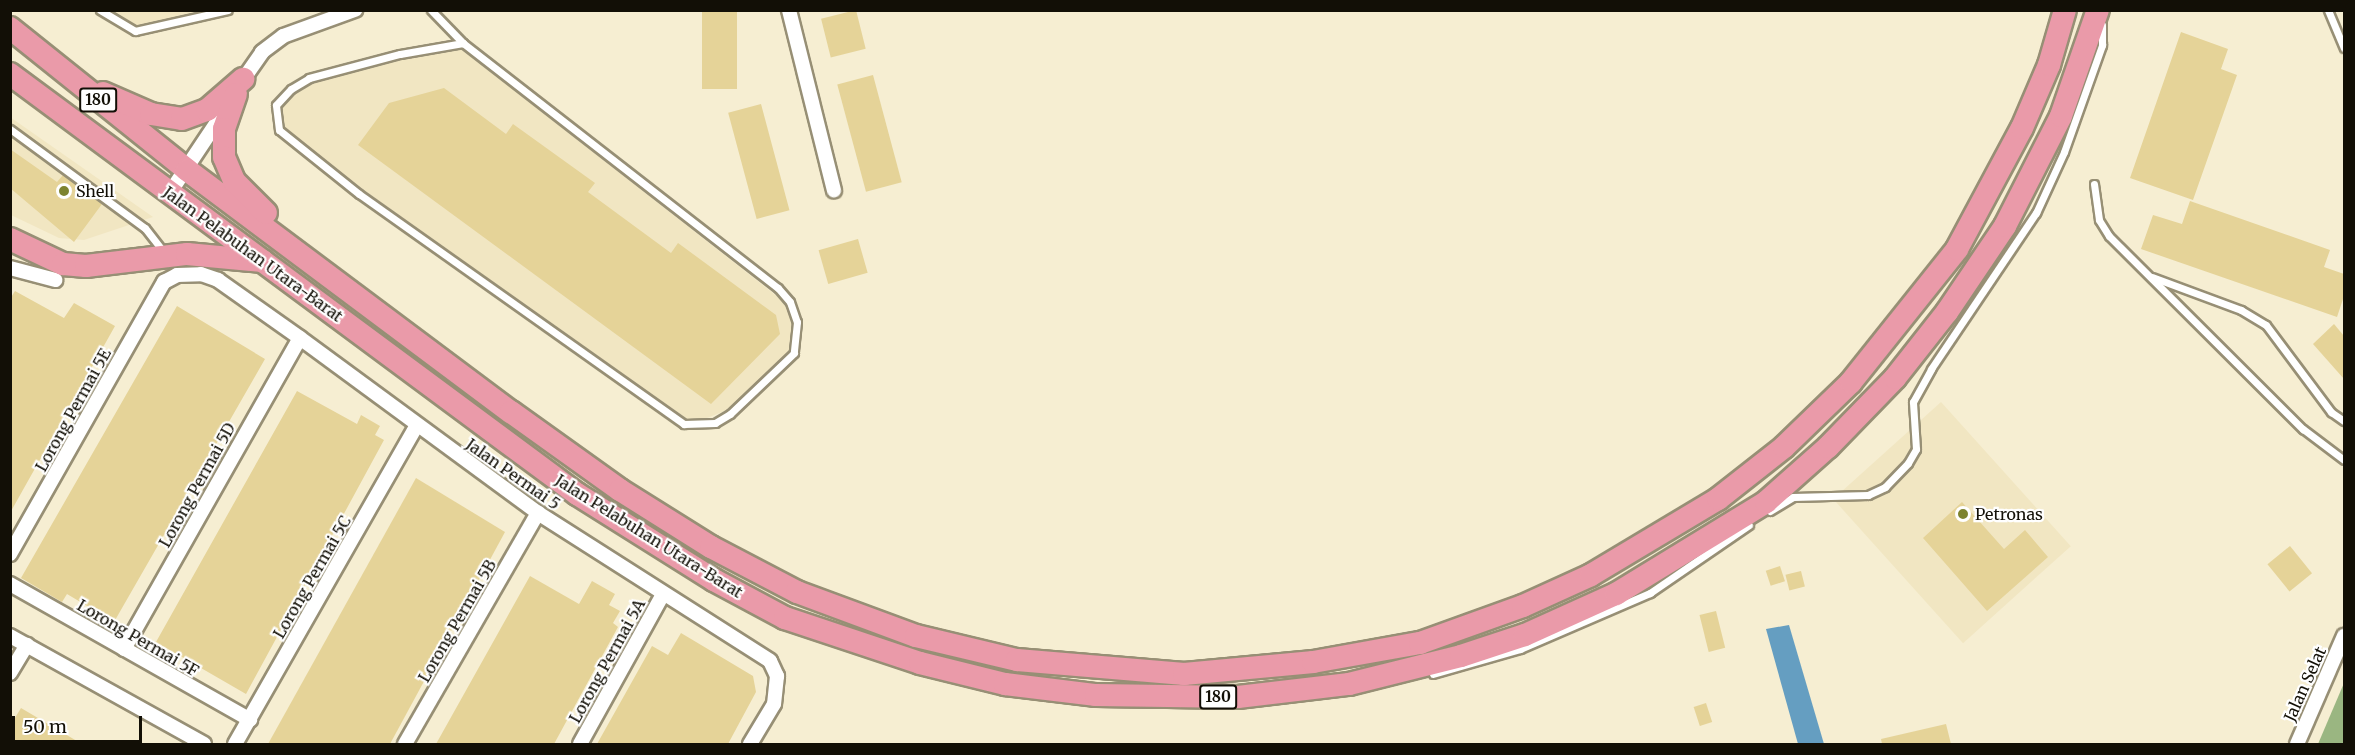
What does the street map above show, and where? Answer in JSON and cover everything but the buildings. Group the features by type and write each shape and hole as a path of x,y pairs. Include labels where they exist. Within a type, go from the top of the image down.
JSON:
{"main road":[{"name":"Jalan Pelabuhan Utara-Barat","path":"10,28 187,170 346,288 611,484 711,548 797,592 882,625 1017,660 1111,670 1185,674 1249,671 1335,659 1420,643 1523,606 1591,575 1718,500 1784,447 1881,348 1957,249 2022,128 2049,64 2065,10"},
{"name":"Jalan Pelabuhan Utara-Barat","path":"10,74 169,194 268,262 577,494 714,580 785,618 920,663 1005,684 1096,695 1180,697 1295,693 1461,656 1580,612 1719,534 1775,494 1828,447 1895,378 1947,312 2005,226 2061,116 2100,10"},
{"path":"77,82 151,114 182,119 207,110 239,86"},
{"path":"239,86 223,142 234,181 346,288"},
{"path":"10,239 63,264 86,266 167,255 211,254 268,262"}],"street":[{"path":"169,194 187,170 262,52 283,36 355,10"},
{"path":"789,10 834,190"},
{"path":"10,268 55,280"},
{"name":"Jalan Permai 5","path":"164,282 189,272 218,280 538,513 770,661 777,676 774,704 750,744"},
{"name":"Lorong Permai 5E","path":"10,554 164,282"},
{"name":"Lorong Permai 5D","path":"124,649 300,338"},
{"name":"Lorong Permai 5C","path":"235,744 417,425"},
{"name":"Lorong Permai 5B","path":"405,744 538,513"},
{"name":"Lorong Permai 5F","path":"10,584 250,720"},
{"name":"Lorong Permai 5A","path":"580,744 663,594"},
{"path":"10,636 204,744"},
{"name":"Jalan Selat","path":"2297,744 2344,636"},
{"path":"10,673 27,645"}],"lane":[{"path":"100,10 128,29 145,31 228,10"},
{"path":"431,10 462,43 778,288 790,302 797,322 794,353 730,414 715,423 684,424 359,194 279,130 276,105 291,88 309,78 400,54 462,43"},
{"path":"1428,675 1520,650 1650,593 1794,497 1868,495 1898,476 1916,449 1913,402 1931,369 2036,213 2064,152 2102,45 2100,10"},
{"path":"2328,10 2344,48"},
{"path":"10,129 145,228 167,255"},
{"path":"2094,184 2099,220 2109,236 2303,429 2344,460"},
{"path":"2150,276 2241,310 2266,325 2331,412 2344,421"},
{"path":"1328,687 1416,678"}],"shaded area":[{"path":"109,11 212,11 140,26 129,24"},
{"path":"460,48 787,304 792,323 791,351 727,410 697,422 686,419 363,191 282,129 281,106 310,82 408,56"},
{"path":"10,117 153,217 84,240 59,238 11,215"},
{"path":"1941,402 2071,546 1963,643 1833,499"}],"green space":[{"path":"2344,683 2344,744 2318,744"}],"water":[{"path":"1789,625 1824,744 1798,744 1766,629"}],"place":[{"name":"Shell","path":"64,191"},
{"name":"Petronas","path":"1963,514"}]}
